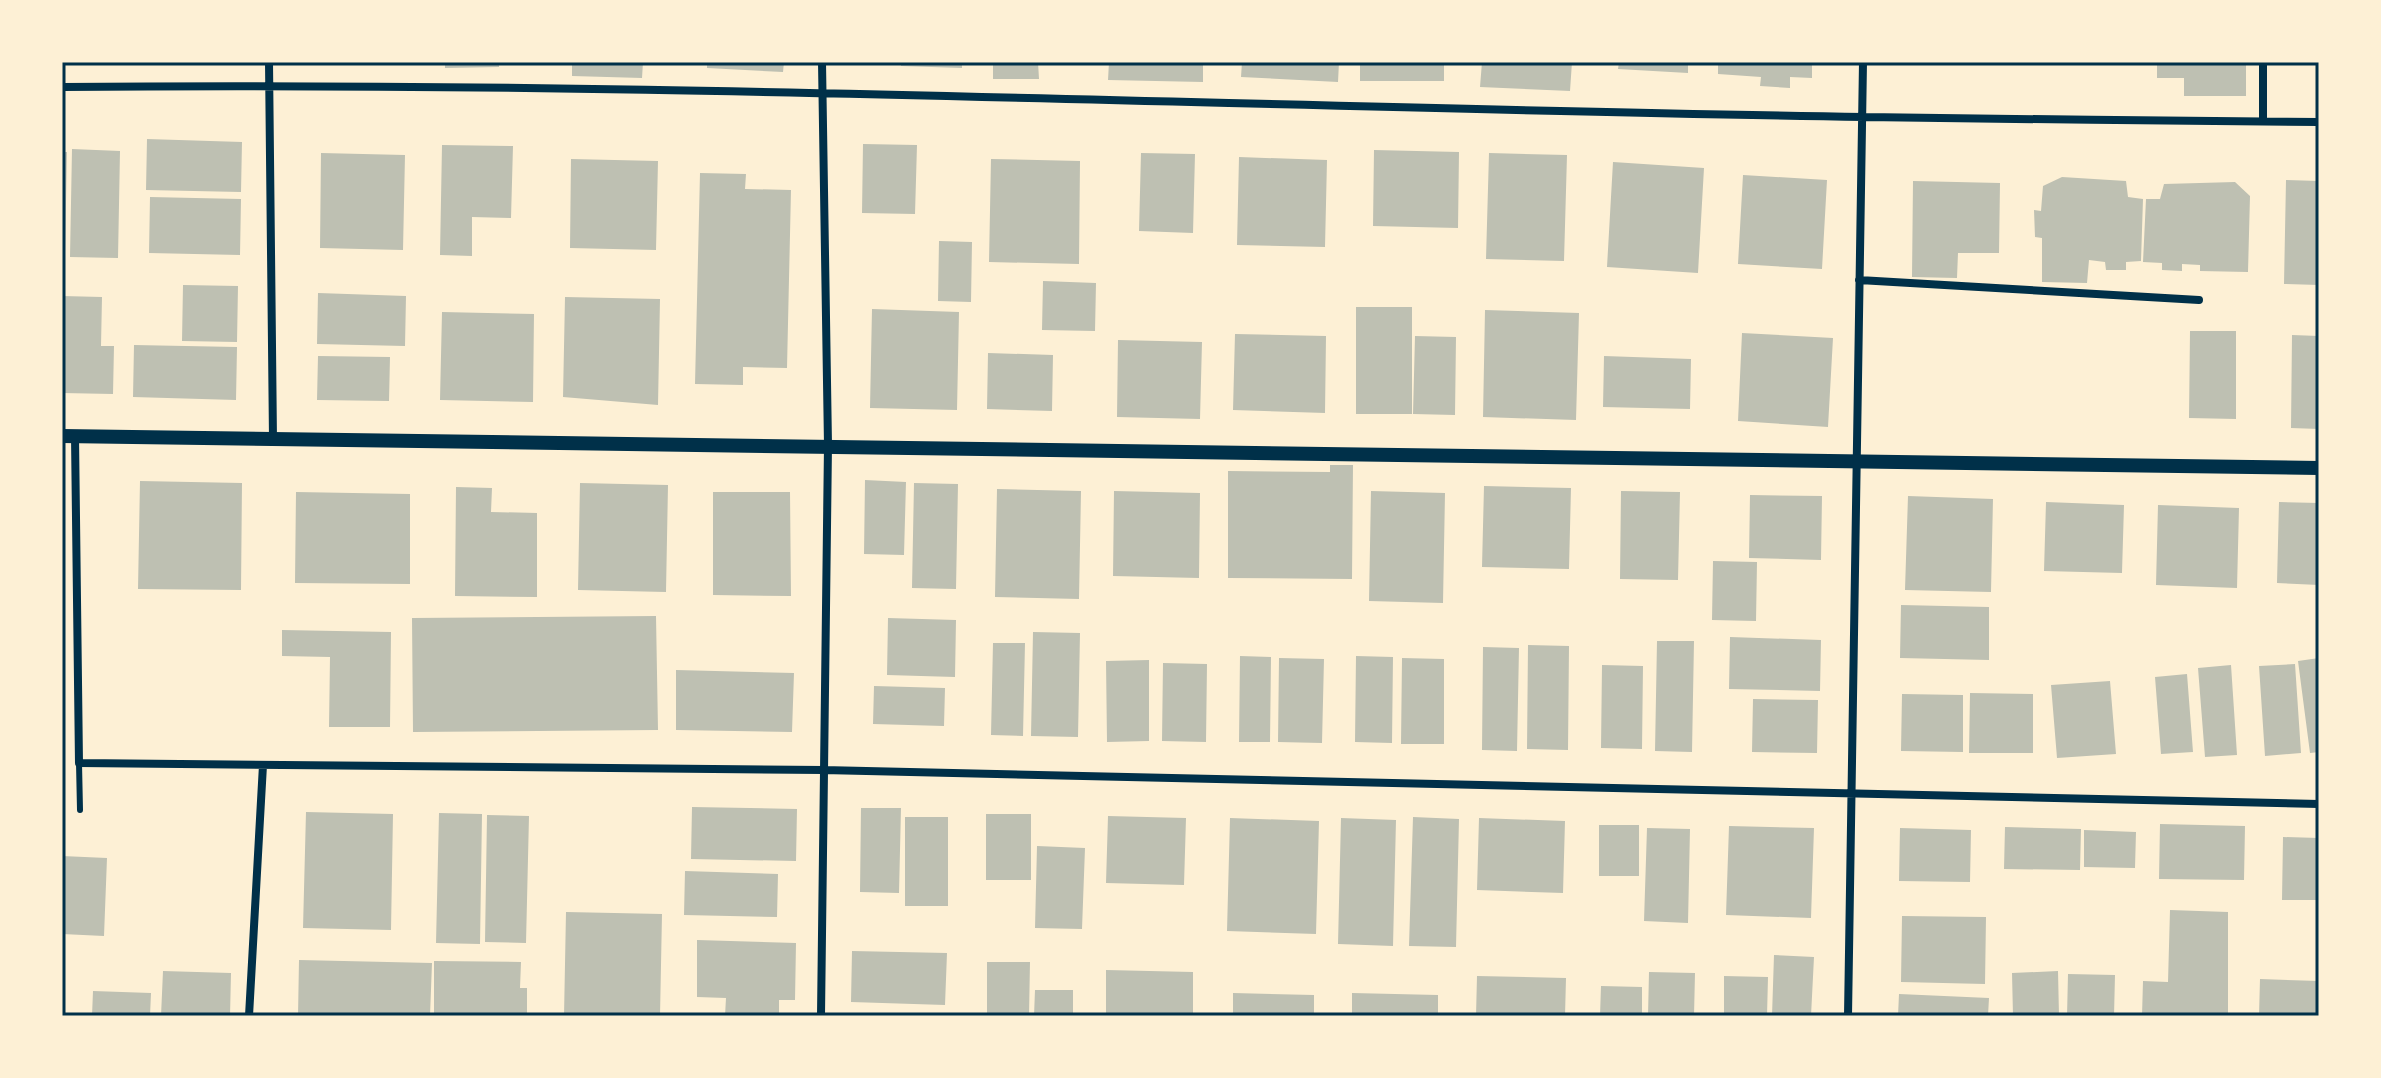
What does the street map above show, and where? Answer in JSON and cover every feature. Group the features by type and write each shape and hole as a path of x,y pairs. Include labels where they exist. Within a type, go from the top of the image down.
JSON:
{"street":[{"path":"269,62 273,440"},
{"path":"821,1016 828,445 822,62"},
{"path":"1848,1016 1863,62"},
{"path":"2263,62 2263,121"},
{"path":"62,87 270,85 822,92 1863,117 2319,122"},
{"path":"1859,280 2199,300"},
{"path":"2319,468 68,436 79,763 823,770 2319,804"},
{"path":"249,1016 263,765"}],"lane":[{"path":"79,763 80,810"}],"building":[{"path":"164,62 242,62 242,65 164,65"},
{"path":"445,62 499,62 499,67 445,68"},
{"path":"572,62 643,62 642,78 572,76"},
{"path":"707,62 784,62 783,72 707,68"},
{"path":"901,62 962,62 962,68 901,66"},
{"path":"993,62 1038,62 1039,79 993,79"},
{"path":"1109,62 1203,62 1203,82 1108,80"},
{"path":"1242,62 1339,62 1338,82 1241,77"},
{"path":"1360,62 1444,62 1444,81 1360,81"},
{"path":"1482,62 1572,62 1570,91 1480,87"},
{"path":"1619,62 1688,62 1688,73 1618,69"},
{"path":"1718,62 1812,62 1812,78 1790,77 1790,88 1760,86 1761,77 1718,74"},
{"path":"2157,62 2246,62 2246,96 2184,96 2184,78 2157,78"},
{"path":"147,139 242,142 241,192 146,190"},
{"path":"863,144 917,145 915,214 862,213"},
{"path":"442,145 513,146 511,218 472,217 472,256 440,255"},
{"path":"72,149 120,151 118,258 70,257"},
{"path":"1374,150 1459,152 1458,228 1373,226"},
{"path":"62,152 67,152 65,252 62,252"},
{"path":"321,153 405,155 403,250 320,248"},
{"path":"1141,153 1195,154 1193,233 1139,231"},
{"path":"1489,153 1567,155 1564,261 1486,259"},
{"path":"1239,157 1327,160 1325,247 1237,245"},
{"path":"571,159 658,161 656,250 570,248"},
{"path":"991,159 1080,161 1079,264 989,262"},
{"path":"1613,162 1704,168 1698,273 1607,267"},
{"path":"700,173 746,174 745,189 791,190 787,368 743,367 743,385 695,384"},
{"path":"1743,175 1827,180 1822,269 1738,264"},
{"path":"2062,177 2126,181 2128,197 2143,199 2141,261 2126,262 2126,270 2106,270 2105,262 2089,260 2087,283 2042,282 2042,238 2035,237 2034,210 2041,211 2043,186"},
{"path":"2286,180 2319,181 2319,285 2284,284"},
{"path":"1913,181 2000,183 1999,253 1958,253 1957,278 1912,277"},
{"path":"2235,182 2250,196 2248,272 2200,271 2200,265 2182,264 2182,271 2162,270 2162,263 2143,262 2146,199 2160,199 2164,184"},
{"path":"150,197 241,199 240,255 149,253"},
{"path":"939,241 972,242 971,302 938,301"},
{"path":"1043,281 1096,283 1095,331 1042,330"},
{"path":"183,285 238,286 237,342 182,341"},
{"path":"318,293 406,296 405,346 317,344"},
{"path":"62,296 102,297 101,346 114,346 113,394 62,393"},
{"path":"565,297 660,299 658,405 563,397"},
{"path":"1356,307 1412,307 1412,414 1356,414"},
{"path":"872,309 959,312 957,410 870,408"},
{"path":"1485,310 1579,313 1576,420 1483,417"},
{"path":"442,312 534,314 533,402 440,400"},
{"path":"2190,331 2236,331 2236,419 2189,418"},
{"path":"1742,333 1833,338 1828,427 1738,421"},
{"path":"1235,334 1326,336 1325,413 1233,410"},
{"path":"2292,335 2319,336 2319,429 2291,428"},
{"path":"1415,336 1456,337 1455,415 1413,414"},
{"path":"1118,340 1202,342 1200,419 1117,417"},
{"path":"134,345 237,347 236,400 133,397"},
{"path":"988,353 1053,355 1052,411 987,409"},
{"path":"318,356 390,357 389,401 317,400"},
{"path":"1604,356 1691,359 1690,409 1603,407"},
{"path":"1330,465 1353,465 1352,579 1228,578 1228,471 1330,472"},
{"path":"865,480 906,482 904,555 864,554"},
{"path":"140,481 242,483 241,590 138,589"},
{"path":"580,483 668,485 666,592 578,590"},
{"path":"914,483 958,484 956,589 912,588"},
{"path":"1484,486 1571,488 1569,569 1482,567"},
{"path":"456,487 492,488 491,512 537,513 537,597 455,596"},
{"path":"997,489 1081,491 1079,599 995,597"},
{"path":"1114,491 1200,493 1199,578 1113,576"},
{"path":"1371,491 1445,493 1443,603 1369,601"},
{"path":"1621,491 1680,492 1678,580 1620,579"},
{"path":"296,492 410,494 410,584 295,583"},
{"path":"713,492 790,492 791,596 713,595"},
{"path":"1750,495 1822,496 1821,560 1749,558"},
{"path":"1908,496 1993,499 1991,592 1905,590"},
{"path":"2046,502 2124,505 2122,573 2044,571"},
{"path":"2279,502 2319,503 2319,585 2277,583"},
{"path":"2158,505 2239,508 2237,588 2156,585"},
{"path":"1713,561 1757,562 1756,621 1712,620"},
{"path":"1901,605 1989,607 1989,660 1900,658"},
{"path":"656,616 658,730 413,732 412,618"},
{"path":"888,618 956,620 955,677 887,675"},
{"path":"282,630 391,632 390,727 329,727 330,657 282,656"},
{"path":"1033,632 1080,633 1078,737 1031,736"},
{"path":"1730,637 1821,640 1820,691 1729,689"},
{"path":"1657,641 1694,641 1692,752 1655,751"},
{"path":"993,643 1025,643 1023,736 991,735"},
{"path":"1528,645 1569,646 1568,750 1527,749"},
{"path":"1483,647 1519,648 1517,751 1482,750"},
{"path":"1240,656 1271,657 1270,742 1239,742"},
{"path":"1356,656 1393,657 1392,743 1355,742"},
{"path":"1279,658 1324,659 1322,743 1278,742"},
{"path":"1402,658 1444,659 1444,744 1401,744"},
{"path":"2319,658 2319,752 2310,753 2298,661"},
{"path":"1149,660 1149,741 1107,742 1106,661"},
{"path":"1163,663 1207,664 1206,742 1162,741"},
{"path":"2295,664 2301,753 2265,756 2259,666"},
{"path":"1602,665 1643,666 1642,749 1601,748"},
{"path":"2231,665 2237,755 2205,757 2198,668"},
{"path":"676,670 794,673 792,732 676,730"},
{"path":"2187,674 2193,752 2161,754 2155,677"},
{"path":"2110,681 2116,754 2057,758 2051,685"},
{"path":"874,686 945,688 944,726 873,724"},
{"path":"1970,693 2033,694 2033,753 1969,753"},
{"path":"1902,694 1963,695 1963,752 1901,751"},
{"path":"1753,699 1818,700 1817,753 1752,752"},
{"path":"692,807 797,809 796,861 691,859"},
{"path":"861,808 901,808 899,893 860,892"},
{"path":"306,812 393,814 391,930 303,928"},
{"path":"439,813 482,814 480,944 436,943"},
{"path":"986,814 1031,814 1031,880 986,880"},
{"path":"487,815 529,816 526,943 485,942"},
{"path":"1108,816 1186,818 1184,885 1106,883"},
{"path":"905,817 948,817 948,906 905,906"},
{"path":"1413,817 1459,819 1456,947 1409,946"},
{"path":"1230,818 1319,821 1316,934 1227,931"},
{"path":"1341,818 1396,820 1393,946 1338,944"},
{"path":"1479,818 1565,821 1563,893 1477,890"},
{"path":"2160,824 2245,826 2244,880 2159,879"},
{"path":"1599,825 1639,825 1639,876 1599,876"},
{"path":"1729,826 1814,828 1811,918 1726,915"},
{"path":"2005,827 2081,829 2080,870 2004,869"},
{"path":"1647,828 1690,829 1688,923 1644,921"},
{"path":"1900,828 1971,830 1970,882 1899,881"},
{"path":"2084,830 2136,832 2135,868 2084,867"},
{"path":"2283,837 2319,838 2319,900 2282,900"},
{"path":"1037,846 1085,848 1082,929 1035,928"},
{"path":"62,856 107,858 104,936 62,934"},
{"path":"685,871 778,874 777,917 684,915"},
{"path":"2170,910 2228,912 2228,1016 2142,1016 2143,981 2168,982"},
{"path":"566,912 662,914 660,1016 564,1016"},
{"path":"1902,916 1986,917 1985,984 1901,982"},
{"path":"697,940 796,943 795,1000 779,1000 779,1016 725,1016 726,998 697,997"},
{"path":"852,951 947,953 945,1005 851,1002"},
{"path":"1774,955 1814,957 1811,1016 1772,1016"},
{"path":"299,960 432,963 430,1016 298,1016"},
{"path":"434,961 521,962 520,988 527,988 527,1016 434,1016"},
{"path":"987,962 1030,962 1029,1016 987,1016"},
{"path":"1106,970 1193,972 1193,1016 1106,1016"},
{"path":"163,971 231,973 230,1016 161,1016"},
{"path":"2058,971 2059,1016 2013,1016 2012,973"},
{"path":"1649,972 1695,973 1694,1016 1648,1016"},
{"path":"2068,974 2115,975 2114,1016 2067,1016"},
{"path":"1477,976 1566,978 1565,1016 1476,1016"},
{"path":"1724,976 1768,977 1767,1016 1724,1016"},
{"path":"2260,979 2319,981 2319,1016 2259,1016"},
{"path":"1601,986 1642,987 1642,1016 1600,1016"},
{"path":"1035,990 1073,990 1073,1016 1034,1016"},
{"path":"93,991 151,993 150,1016 92,1016"},
{"path":"1233,993 1314,995 1314,1016 1233,1016"},
{"path":"1352,993 1438,995 1438,1016 1352,1016"},
{"path":"1899,994 1989,998 1988,1016 1898,1016"}]}
